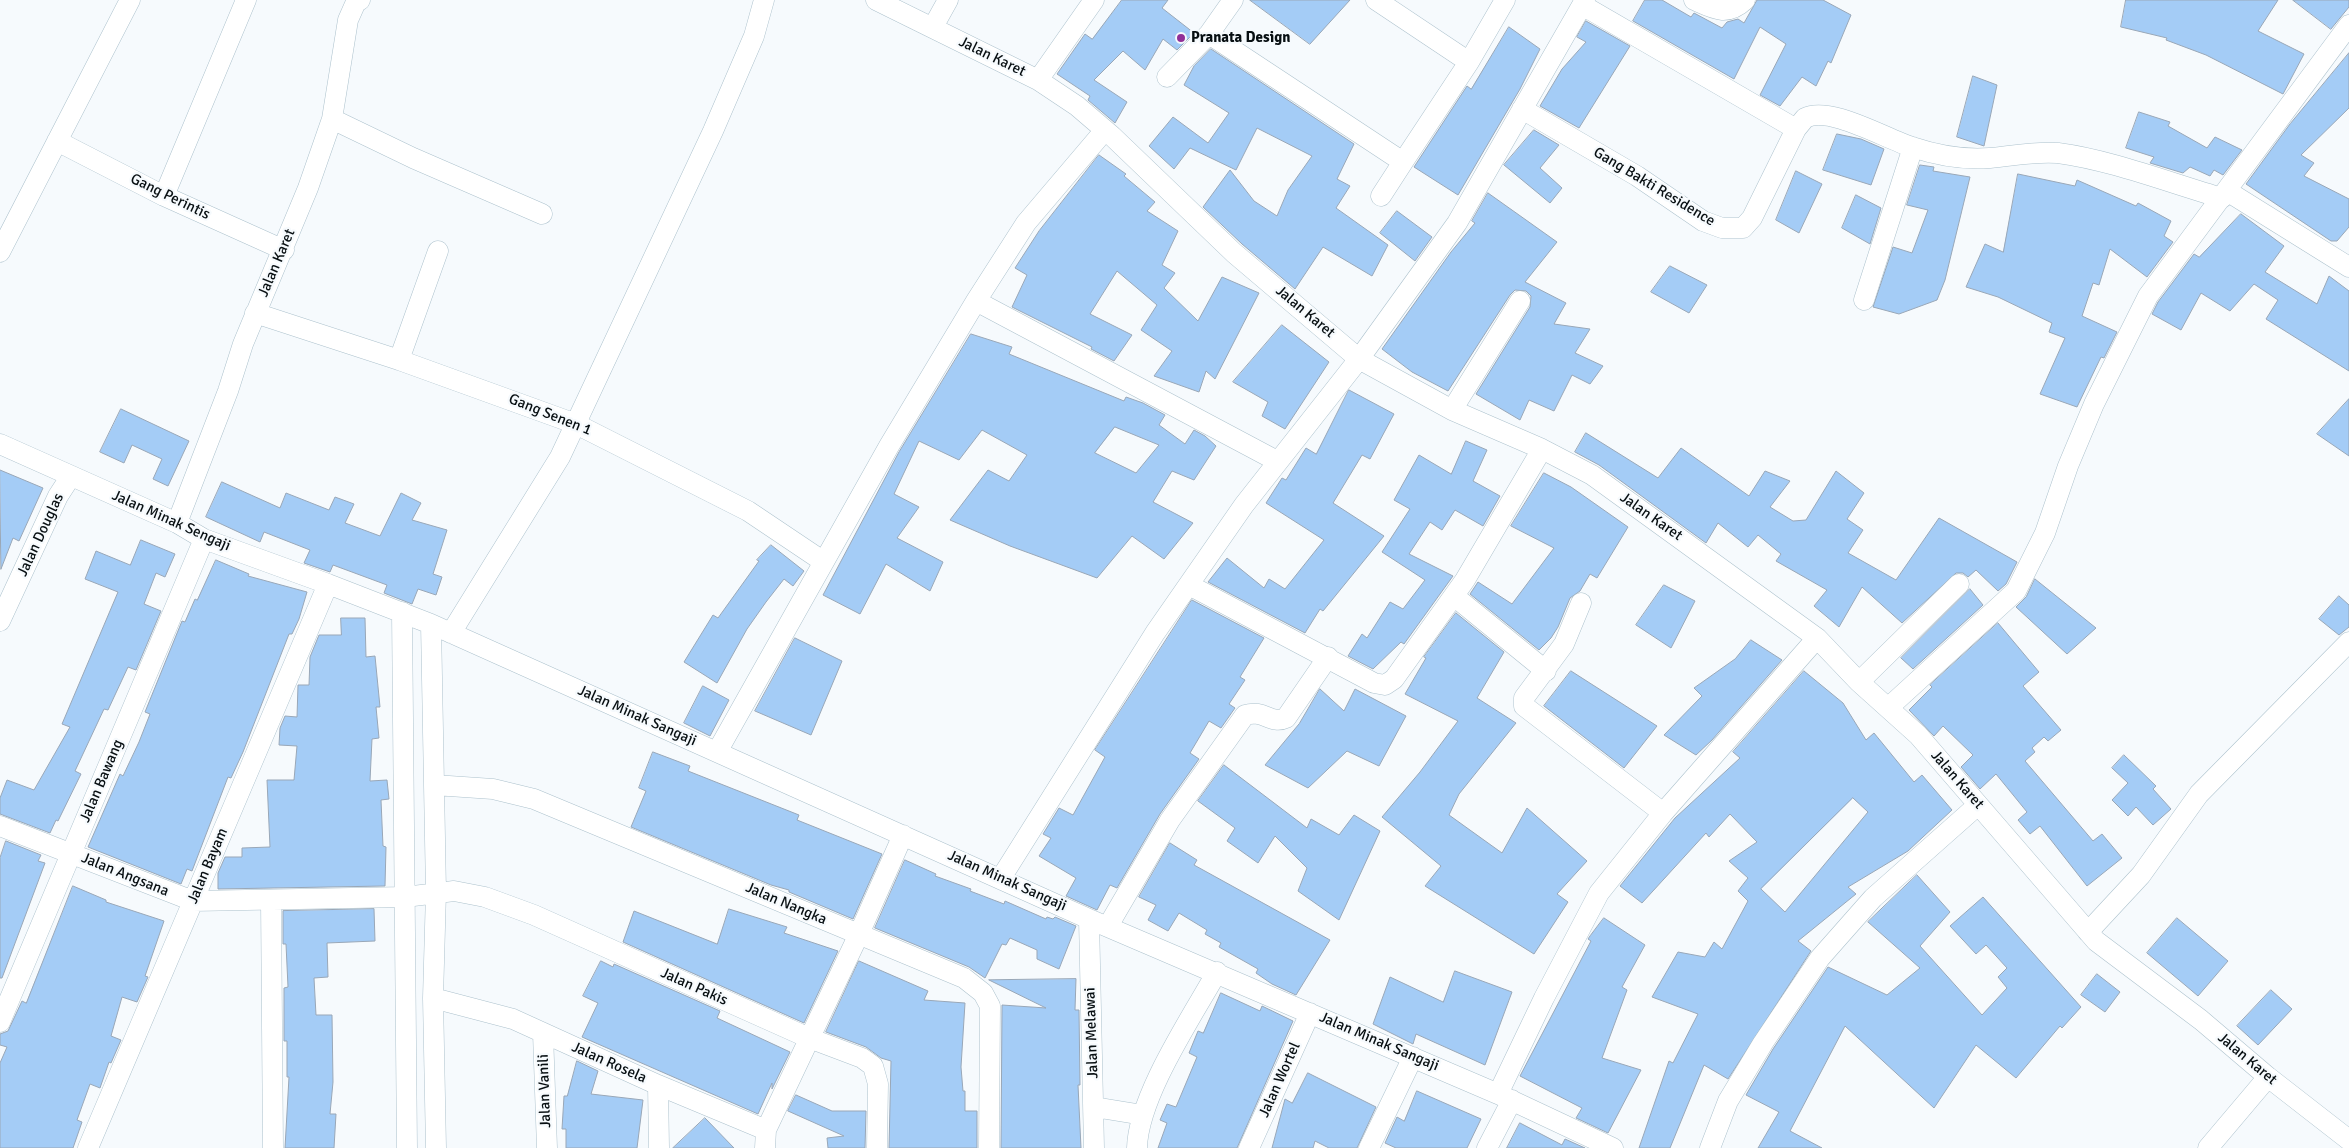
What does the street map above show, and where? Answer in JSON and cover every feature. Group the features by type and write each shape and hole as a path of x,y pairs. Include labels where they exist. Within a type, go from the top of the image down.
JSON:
{"street":[{"path":"0,252 130,0"},
{"path":"164,196 246,0"},
{"path":"451,634 560,456 576,424 713,131 754,36 764,0"},
{"name":"Jalan Karet","path":"876,0 1038,80 1077,106 1105,130 1234,253 1359,359 1452,410 1542,449 1592,475 1817,638 1859,682 1918,735 2096,941 2201,1020 2268,1077 2349,1140"},
{"path":"933,27 948,0"},
{"path":"1038,80 1094,0"},
{"path":"1167,77 1209,34 1233,0"},
{"path":"1376,0 1469,62"},
{"path":"1381,196 1469,62 1505,0"},
{"path":"1694,0 1710,8 1726,11 1736,8 1745,0"},
{"name":"Jalan Karet","path":"178,523 256,313 284,250 332,119 348,20 357,1"},
{"path":"1001,878 1155,633 1277,461 1359,359 1457,223 1584,3 1796,129 1805,118 1822,114 1836,117 1913,147 1967,158 2005,156 2027,152 2076,156 2224,195 2349,267"},
{"path":"1889,708 2016,591 2045,533 2068,466 2094,404 2148,296 2349,25"},
{"path":"1209,34 1403,162"},
{"name":"Gang Bakti Residence","path":"1522,109 1637,176 1704,221 1722,228 1743,228 1752,218 1796,129"},
{"path":"332,119 413,158 542,214"},
{"path":"717,752 889,446 976,301 1026,223 1105,130"},
{"name":"Gang Perintis","path":"57,141 164,196 284,250"},
{"path":"1864,300 1913,147"},
{"path":"399,360 438,251"},
{"path":"976,301 1277,461"},
{"path":"1452,410 1520,301"},
{"name":"Gang Senen 1","path":"256,313 399,360 576,424 748,511 824,562"},
{"name":"Jalan Minak Sengaji","path":"0,444 178,523 204,539 402,612"},
{"path":"1189,585 1374,683 1384,685 1394,679 1454,596 1542,449"},
{"name":"Jalan Douglas","path":"0,622 58,496 71,476"},
{"name":"Jalan Bawang","path":"0,1022 204,539"},
{"name":"Jalan Bayam","path":"88,1148 328,584"},
{"path":"1859,682 1959,584"},
{"path":"1454,596 1546,671"},
{"path":"1581,603 1564,644 1546,671 1524,698 1524,706 1663,813"},
{"path":"402,612 407,1148"},
{"name":"Jalan Minak Sangaji","path":"402,612 1001,878 1089,919 1217,972 1505,1097 1608,1147"},
{"path":"431,624 436,892 433,998 436,1148"},
{"path":"1488,1148 1505,1097 1544,998 1599,893 1663,813 1817,638"},
{"path":"2088,932 2141,875 2199,794 2349,642"},
{"path":"1108,926 1170,820 1244,716 1254,712 1274,720 1281,721 1286,718 1328,657"},
{"name":"Jalan Nangka","path":"434,785 493,789 534,799 964,978 983,992 990,1006 989,1148"},
{"path":"1710,1148 1728,1101 1763,1043 1820,958 1873,898 1978,806"},
{"name":"Jalan Angsana","path":"0,826 193,902 405,897"},
{"path":"766,1139 809,1038 859,934 903,835"},
{"name":"Jalan Pakis","path":"405,897 454,891 485,897 534,915 809,1038 862,1058 873,1066 878,1084 877,1148"},
{"path":"271,900 273,1148"},
{"name":"Jalan Melawai","path":"1089,919 1094,1148"},
{"path":"1137,1148 1143,1115 1168,1060 1217,972"},
{"name":"Jalan Rosela","path":"433,998 488,1010 514,1019 658,1085 766,1139"},
{"name":"Jalan Wortel","path":"1249,1148 1310,1013"},
{"name":"Jalan Vanili","path":"543,1033 547,1148"},
{"path":"1369,1148 1413,1057"},
{"path":"2208,1148 2268,1077"},
{"path":"658,1085 659,1148"},
{"path":"1094,1107 1143,1115"}],"building":[{"path":"1122,0 1168,0 1162,8 1194,33 1177,50 1163,39 1145,70 1123,51 1094,80 1127,102 1115,123 1088,100 1090,96 1057,74 1085,34 1092,39"},
{"path":"1250,0 1350,0 1310,44"},
{"path":"1645,0 1662,0 1691,17 1694,13 1722,28 1727,22 1738,19 1744,23 1757,0 1823,0 1851,15 1831,63 1828,61 1816,86 1802,77 1780,106 1760,95 1786,44 1760,27 1734,79 1633,21"},
{"path":"2126,0 2278,0 2258,31 2304,54 2283,94 2206,55 2166,40 2167,38 2121,27"},
{"path":"2293,0 2349,0 2349,7 2331,29"},
{"path":"1586,21 1630,46 1579,128 1540,106 1562,69 1586,42 1577,37"},
{"path":"1509,27 1540,49 1520,89 1458,195 1414,167 1467,86 1471,89"},
{"path":"1211,49 1354,144 1337,179 1350,186 1336,208 1388,245 1372,276 1323,247 1295,289 1242,244 1203,207 1230,170 1254,201 1277,216 1288,190 1312,156 1257,128 1236,170 1190,148 1174,169 1149,146 1173,117 1208,143 1229,113 1184,85 1194,66"},
{"path":"2349,53 2349,108 2301,155 2314,163 2304,176 2349,199 2349,227 2337,241 2331,241 2246,184 2290,124"},
{"path":"1973,76 1997,85 1984,146 1957,137"},
{"path":"2139,112 2170,122 2168,126 2207,148 2215,137 2242,150 2223,175 2214,170 2210,176 2190,167 2183,173 2150,163 2154,157 2126,148"},
{"path":"1534,130 1559,145 1540,168 1562,188 1550,203 1504,165"},
{"path":"1837,134 1861,139 1884,149 1871,185 1823,170"},
{"path":"1099,155 1126,174 1124,176 1155,202 1147,211 1178,231 1162,265 1175,273 1164,288 1198,321 1222,277 1259,293 1215,379 1206,371 1199,392 1154,376 1172,351 1141,330 1157,305 1117,271 1090,314 1132,335 1114,361 1091,349 1092,347 1012,307 1027,275 1015,268 1039,231"},
{"path":"1920,165 1934,167 1933,171 1970,177 1945,280 1937,300 1899,314 1873,307 1893,247 1912,253 1928,210 1907,205"},
{"path":"1796,171 1822,184 1799,233 1776,220"},
{"path":"2018,174 2075,186 2077,180 2136,206 2138,203 2171,221 2164,236 2173,242 2147,277 2110,249 2099,285 2093,283 2082,316 2117,332 2104,358 2101,357 2077,407 2040,394 2065,338 2049,332 2052,323 1998,297 1966,287 1985,244 2003,252"},
{"path":"1488,193 1557,242 1525,282 1566,303 1554,324 1590,329 1575,353 1603,366 1590,384 1572,375 1554,411 1529,400 1520,420 1476,394 1530,307 1531,296 1526,291 1515,290 1510,295 1448,391 1412,372 1382,349 1451,252 1475,223 1472,221"},
{"path":"1856,195 1881,208 1870,244 1842,228"},
{"path":"1397,211 1432,237 1415,261 1380,233"},
{"path":"2241,214 2284,246 2265,272 2317,304 2329,276 2349,291 2349,371 2266,319 2278,300 2254,284 2230,311 2201,293 2181,330 2152,314 2158,302 2194,254 2199,257"},
{"path":"1670,266 1707,285 1689,313 1651,292"},
{"path":"1282,325 1329,362 1285,429 1262,416 1268,402 1233,382"},
{"path":"971,334 1012,347 1009,354 1124,401 1126,397 1143,403 1165,415 1159,425 1185,444 1194,430 1205,436 1216,446 1194,480 1172,471 1153,502 1193,523 1164,559 1132,536 1097,578 1010,546 950,520 988,470 1009,481 1027,455 982,430 959,460 919,441 894,494 919,507 897,538 943,562 930,591 886,564 860,614 823,595 899,452","holes":["1115,427 1159,445 1136,473 1095,453"]},
{"path":"1349,390 1394,414 1370,459 1362,455 1333,503 1384,536 1323,611 1320,609 1305,633 1208,582 1227,558 1264,588 1269,579 1285,589 1324,540 1266,503 1282,478 1286,480 1306,448 1316,454"},
{"path":"2349,399 2349,456 2317,434"},
{"path":"121,409 189,441 168,486 153,479 162,459 132,445 124,463 100,452"},
{"path":"1586,433 1658,478 1681,448 1749,496 1765,471 1790,481 1770,507 1793,521 1806,520 1836,471 1864,493 1847,519 1863,530 1848,553 1896,580 1939,518 2017,562 2006,584 1998,591 1976,570 1968,577 1963,573 1956,573 1902,623 1862,587 1839,627 1814,606 1827,590 1776,561 1781,554 1758,535 1748,547 1718,523 1706,543 1599,465 1575,452"},
{"path":"1466,441 1487,450 1473,481 1500,496 1483,526 1455,510 1442,530 1430,522 1409,554 1453,576 1404,644 1401,642 1373,669 1348,656 1362,634 1367,638 1390,602 1403,609 1425,580 1382,552 1410,509 1394,500 1419,455 1451,474"},
{"path":"0,470 43,488 19,541 13,538 1,569"},
{"path":"1544,473 1571,487 1628,527 1597,578 1590,574 1580,591 1570,598 1558,627 1551,638 1539,650 1470,594 1478,582 1512,604 1554,548 1511,526"},
{"path":"222,482 280,508 286,493 329,510 335,497 354,504 345,523 380,536 401,493 421,503 412,520 447,530 433,574 442,577 436,595 418,589 412,604 384,593 387,585 333,565 330,572 304,563 310,550 264,532 260,542 206,517"},
{"path":"141,540 175,554 165,577 156,573 144,604 161,611 136,670 128,667 108,710 104,709 75,771 81,774 58,821 56,820 50,833 0,814 0,798 7,780 34,790 70,727 62,724 118,592 85,579 96,551 130,565"},
{"path":"771,545 804,571 793,586 784,579 766,602 747,629 717,683 684,662 713,615 718,618 759,561 757,560"},
{"path":"216,560 249,574 248,576 307,592 299,619 292,634 289,634 243,752 231,778 228,777 192,871 187,869 181,884 88,847 120,774 123,776 139,742 150,714 145,712 182,621 185,622"},
{"path":"2035,579 2096,628 2067,654 2016,607 2026,597"},
{"path":"1664,585 1695,601 1671,648 1636,625"},
{"path":"1970,589 1983,605 1913,669 1901,658"},
{"path":"2339,596 2349,605 2349,627 2339,635 2319,619"},
{"path":"1192,600 1264,638 1240,677 1245,680 1229,704 1235,708 1221,728 1209,721 1190,753 1199,759 1160,814 1117,888 1110,885 1097,910 1066,896 1076,878 1039,856 1051,838 1043,834 1059,808 1073,815 1105,757 1095,750"},
{"path":"1456,613 1504,652 1477,698 1516,723 1459,794 1449,815 1502,853 1527,808 1587,861 1557,894 1568,902 1534,954 1425,886 1441,866 1382,817 1420,772 1458,721 1405,694 1426,658 1424,657"},
{"path":"341,618 365,618 366,657 375,656 380,707 376,707 379,738 372,739 370,781 387,780 389,799 381,800 383,846 386,847 385,886 218,889 218,873 225,857 242,857 242,848 270,847 267,780 294,780 297,746 279,745 280,728 285,716 297,717 298,685 309,685 310,657 319,635 341,635"},
{"path":"1998,623 2039,672 2023,686 2061,730 2048,741 2044,737 2032,748 2035,752 2025,761 2093,841 2102,834 2122,858 2087,886 2040,826 2030,834 2018,820 2027,812 1996,774 1980,789 1961,767 1973,755 1943,726 1934,736 1909,710 1932,687 1930,685"},
{"path":"795,638 842,661 811,735 755,711"},
{"path":"1751,640 1782,660 1712,740 1696,755 1664,735 1702,696 1694,688 1735,659"},
{"path":"1571,671 1657,726 1624,768 1544,706"},
{"path":"1804,671 1843,703 1866,740 1874,733 1914,782 1922,775 1952,810 1908,851 1848,887 1856,894 1798,941 1811,951 1728,1079 1704,1065 1670,1148 1639,1148 1669,1061 1673,1063 1698,1014 1652,997 1678,952 1705,957 1714,942 1722,949 1748,901 1738,891 1748,878 1729,861 1757,842 1730,814 1709,837 1706,833 1642,903 1620,886 1675,818 1740,758 1733,752","holes":["1853,798 1868,812 1785,912 1761,889"]},
{"path":"703,686 729,700 710,736 684,723"},
{"path":"1320,689 1344,711 1355,689 1406,716 1379,766 1347,751 1308,788 1265,765 1299,724"},
{"path":"653,752 690,766 688,771 799,815 797,820 882,854 853,919 789,892 789,890 771,885 631,827 646,791 639,788"},
{"path":"2124,755 2156,786 2153,789 2171,809 2153,825 2136,807 2128,816 2112,800 2128,783 2112,768"},
{"path":"1224,765 1307,828 1311,819 1339,835 1354,815 1380,831 1339,920 1298,891 1307,868 1275,836 1258,863 1227,841 1235,828 1198,801"},
{"path":"6,841 41,855 38,861 45,863 2,978 0,978 0,858"},
{"path":"1170,843 1197,860 1194,865 1330,940 1296,995 1272,984 1256,973 1258,969 1219,947 1221,943 1205,934 1207,930 1179,913 1168,931 1148,920 1156,905 1139,897"},
{"path":"905,860 936,874 935,876 971,889 970,891 1004,904 1005,901 1046,919 1047,917 1053,919 1055,917 1076,926 1059,969 1037,959 1037,950 1010,938 1006,945 1002,944 985,978 969,967 875,928"},
{"path":"1917,875 1950,912 1920,946 1982,1015 2007,988 1998,977 2007,968 1986,945 1976,954 1950,926 1983,897 2081,1007 2062,1028 2060,1026 2016,1078 1976,1045 1934,1108 1845,1026 1790,1131 1822,1148 1758,1148 1779,1112 1746,1095 1773,1049 1828,967 1887,995 1920,968 1868,922"},
{"path":"73,886 106,900 106,902 164,921 145,976 148,977 137,1002 122,997 111,1036 121,1040 111,1063 109,1062 100,1088 90,1084 77,1120 82,1122 73,1148 0,1148 0,1063 7,1047 0,1045 0,1034 8,1031 22,1001 26,1003"},
{"path":"374,909 375,941 327,943 328,977 314,978 316,1015 332,1015 333,1082 330,1114 336,1114 334,1148 285,1148 289,1077 287,1077 287,1041 284,1041 284,988 288,987 286,944 283,944 283,911"},
{"path":"729,909 787,927 784,933 838,951 804,1023 623,942 634,911 717,944"},
{"path":"1604,918 1645,945 1622,987 1627,990 1602,1058 1641,1070 1608,1133 1576,1118 1582,1108 1520,1076 1591,941 1588,939"},
{"path":"2177,918 2228,961 2198,996 2147,953"},
{"path":"601,961 613,967 614,964 720,1011 717,1018 790,1052 772,1089 772,1083 758,1114 582,1037 598,1003 583,996"},
{"path":"859,961 928,991 924,1000 965,1003 961,1067 963,1091 965,1091 965,1111 977,1111 977,1148 889,1148 891,1061 881,1058 866,1047 826,1032"},
{"path":"1455,971 1512,992 1485,1065 1416,1034 1413,1044 1373,1024 1390,977 1443,1002"},
{"path":"2097,974 2120,992 2105,1012 2081,995"},
{"path":"1076,979 1075,1010 1079,1010 1080,1085 1078,1085 1081,1148 1001,1148 1002,1005 1046,1008 989,980"},
{"path":"2271,990 2292,1009 2258,1045 2237,1026"},
{"path":"1221,993 1260,1011 1262,1006 1293,1021 1237,1148 1158,1148 1167,1123 1160,1120 1167,1104 1176,1107 1197,1057 1189,1053 1198,1031 1203,1033"},
{"path":"577,1061 598,1071 591,1094 643,1100 637,1148 566,1148 566,1129 562,1129 564,1096 567,1096"},
{"path":"1308,1073 1376,1107 1357,1148 1329,1148 1315,1141 1313,1148 1272,1148 1285,1099 1292,1103"},
{"path":"1417,1091 1481,1119 1467,1148 1396,1148 1385,1143 1397,1117 1404,1121"},
{"path":"796,1095 832,1111 866,1111 865,1148 828,1148 827,1138 844,1136 788,1111"},
{"path":"705,1118 734,1148 673,1148"},
{"path":"1520,1123 1562,1145 1565,1139 1585,1148 1507,1148"}],"place":[{"name":"Pranata Design","path":"1181,38"}]}
